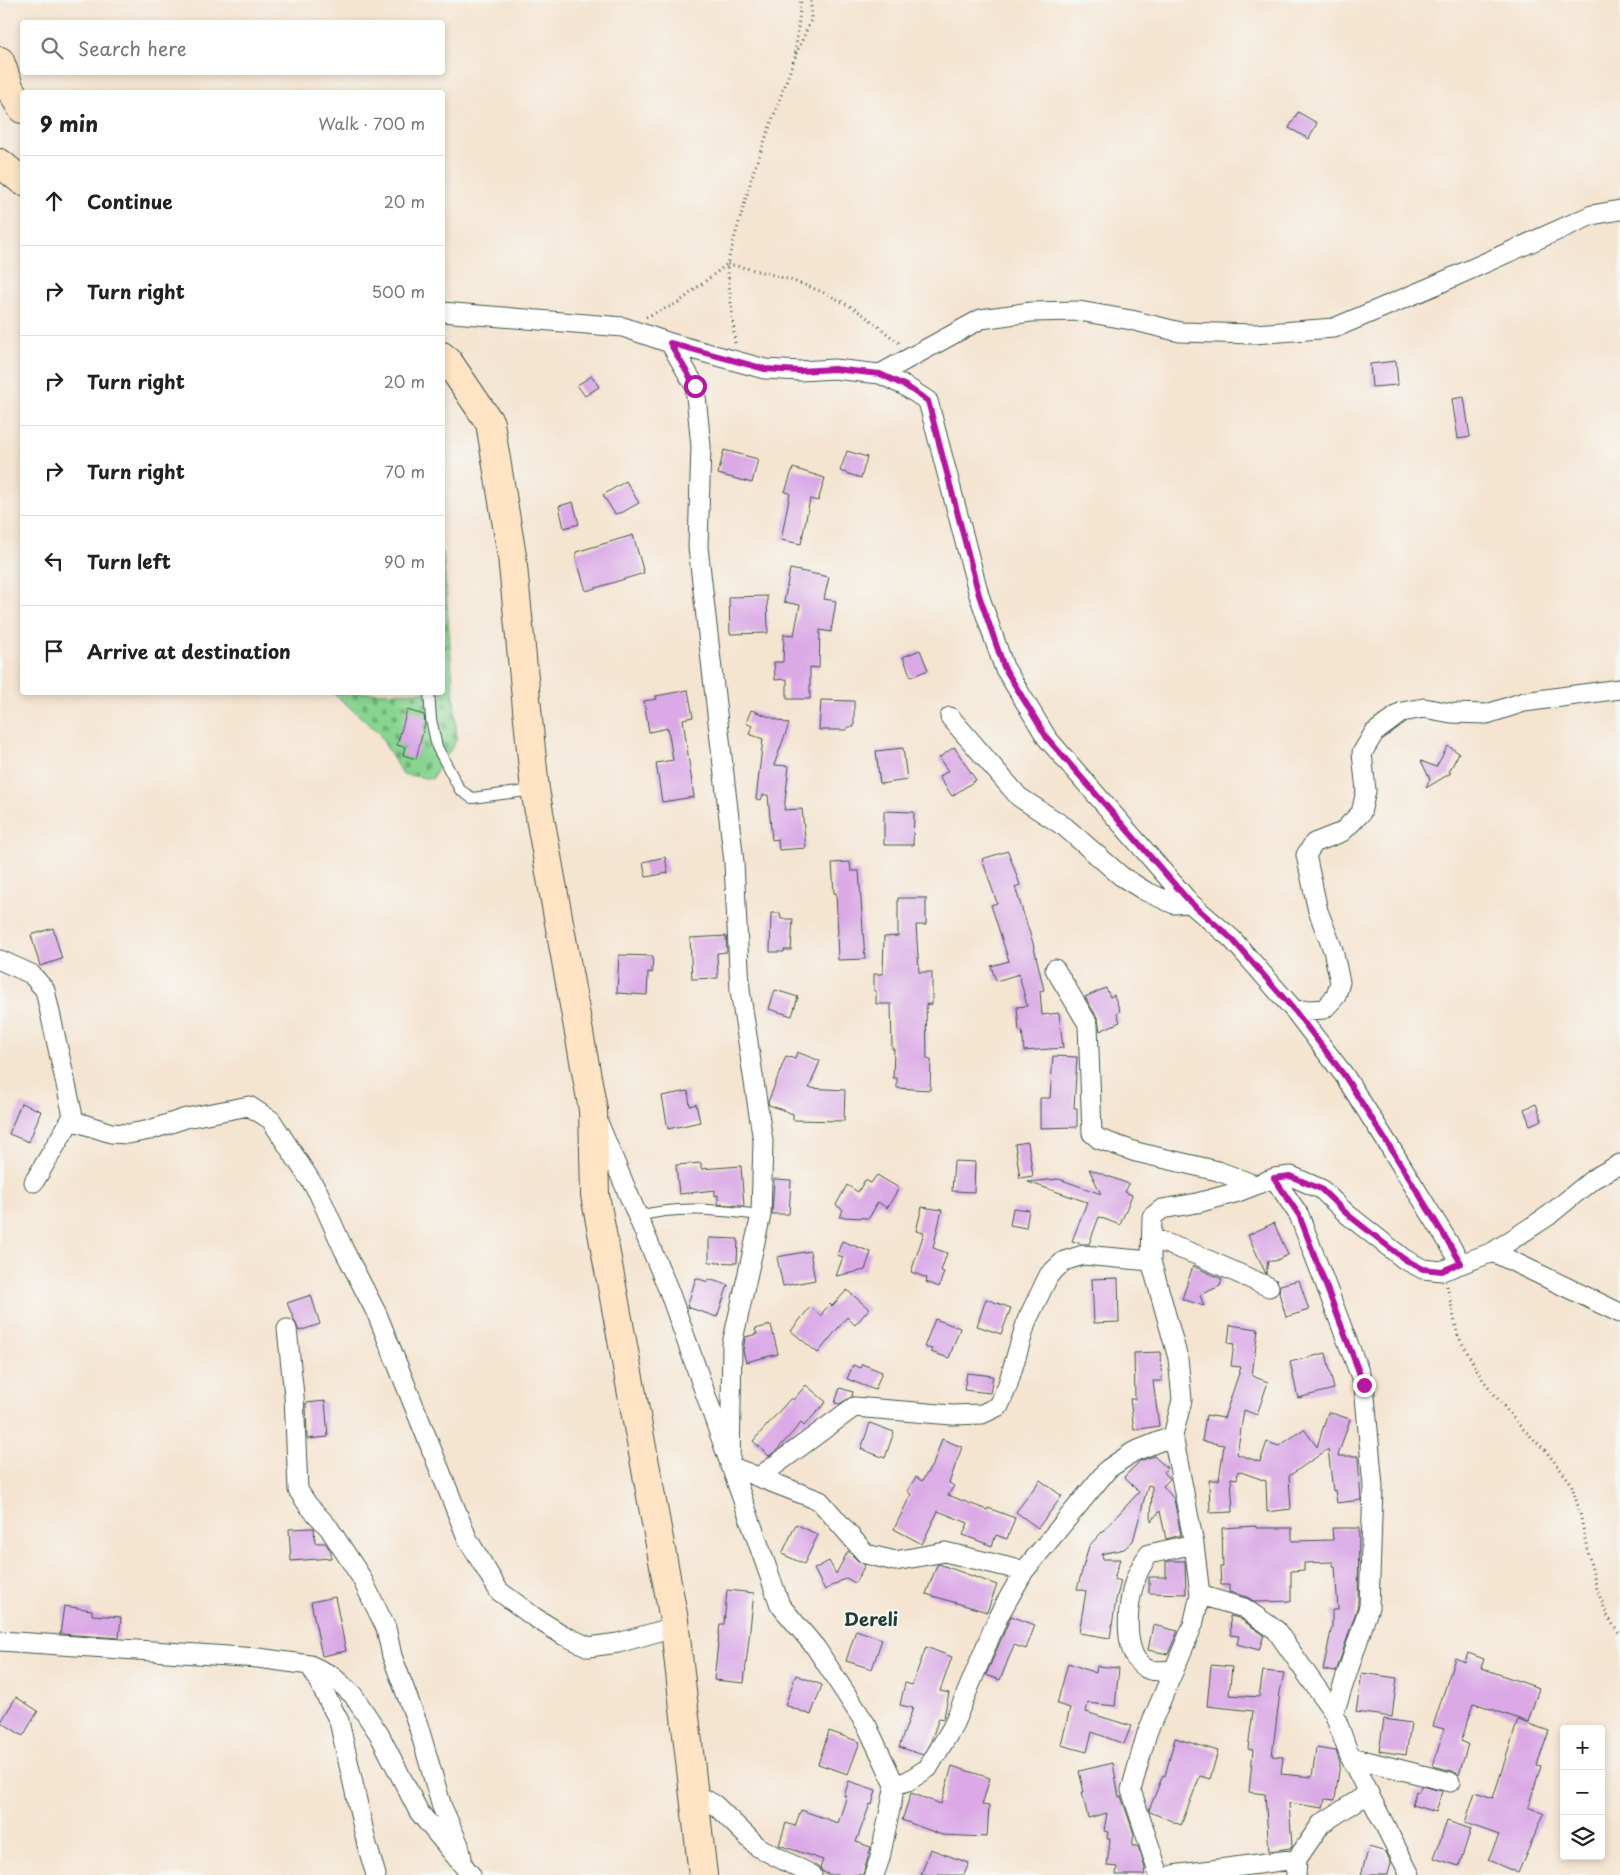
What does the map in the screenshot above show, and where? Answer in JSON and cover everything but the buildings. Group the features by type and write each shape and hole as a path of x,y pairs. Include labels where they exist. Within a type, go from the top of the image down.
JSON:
{"street":[{"path":"0,61 10,89 20,106"},
{"path":"0,163 20,179"},
{"path":"880,374 981,319 1030,312 1079,311 1131,320 1180,332 1254,334 1334,328 1592,215 1620,210"},
{"path":"445,312 623,327 670,343 765,369 800,371 834,369 880,374 906,386 928,401 979,595 1004,667 1047,738 1190,902 1232,939 1295,1011 1344,1075 1461,1263"},
{"path":"670,343 695,386 701,446 698,546 734,862 740,990 763,1141 761,1215 732,1344 730,1466"},
{"path":"445,358 490,423 512,556 535,790 593,1110 595,1195 674,1627 703,1875"},
{"path":"1295,1011 1324,1009 1336,996 1340,982 1333,950 1318,911 1306,855 1314,842 1342,832 1361,813 1366,791 1362,753 1374,733 1402,712 1424,708 1451,713 1487,714 1524,702 1620,689"},
{"path":"950,717 1019,797 1065,827 1121,876 1145,891 1174,904 1190,902"},
{"path":"0,960 31,974 44,990 72,1116 34,1182"},
{"path":"1055,969 1088,1024 1092,1133 1099,1139 1136,1152 1218,1171 1255,1186"},
{"path":"71,1120 111,1133 128,1134 150,1130 186,1118 249,1106 271,1120 318,1192 376,1314 468,1540 499,1591 534,1617 563,1635 589,1647 618,1643 674,1627"},
{"path":"593,1110 669,1291 780,1605 816,1648 867,1726 895,1785 880,1858 874,1875"},
{"path":"1159,1875 1131,1790 1147,1734 1193,1625 1200,1595 1194,1544 1173,1436 1182,1400 1178,1358 1151,1261 1152,1217 1162,1209 1197,1203 1255,1186 1274,1178 1290,1176 1321,1189 1347,1214 1404,1259 1423,1269 1442,1271 1494,1252 1548,1216 1593,1179 1620,1164"},
{"path":"1274,1178 1299,1215 1364,1385 1373,1487 1369,1607 1334,1713"},
{"path":"1152,1238 1197,1255 1269,1287"},
{"path":"1494,1252 1620,1313"},
{"path":"759,1477 854,1407 952,1415 982,1414 999,1406 1028,1320 1049,1275 1064,1261 1083,1255 1151,1261"},
{"path":"287,1329 294,1395 298,1490 308,1506 329,1528 361,1576 386,1628 392,1656 418,1724 442,1807 468,1871"},
{"path":"895,1785 908,1781 928,1768 952,1728 999,1615 1024,1571 1108,1469 1133,1452 1173,1436"},
{"path":"730,1466 820,1501 866,1554 895,1561 945,1552 1024,1571"},
{"path":"1174,1670 1150,1670 1134,1658 1128,1640 1130,1608 1135,1579 1149,1554 1194,1544"},
{"path":"1200,1595 1244,1608 1276,1630 1334,1713 1350,1758 1410,1875"},
{"path":"0,1641 258,1658 310,1665 331,1675 353,1695 379,1734 419,1812 468,1871"},
{"path":"310,1665 339,1721 366,1845 376,1875"},
{"path":"1350,1758 1450,1782"},
{"path":"1173,1875 1296,1867 1321,1824 1369,1793"},
{"path":"694,1794 715,1805 758,1847 812,1875"}],"lane":[{"path":"429,695 437,747 460,790 472,798 535,790"},
{"path":"638,1216 658,1211 704,1208 761,1215"}],"path":[{"path":"795,57 801,0"},
{"path":"736,361 727,264 754,170 795,57 811,20 811,0"},
{"path":"623,327 678,302 727,264"},
{"path":"727,264 789,278 824,293 859,312 916,355"},
{"path":"1442,1271 1452,1303 1458,1336 1483,1380 1518,1424 1545,1450 1571,1483 1580,1513 1597,1589 1608,1617 1620,1636"}],"green space":[{"path":"445,579 457,739 432,779 402,774 378,732 335,695 445,695"}],"district":[{"name":"Dereli","path":"871,1618"}],"route":[{"path":"695,386 670,343 765,369 800,371 834,369 880,374 906,386 928,401 979,595 1004,667 1047,738 1190,902 1232,939 1295,1011 1344,1075 1461,1263 1442,1271 1423,1269 1404,1259 1347,1214 1321,1189 1290,1176 1274,1178 1299,1215 1364,1385"}]}
